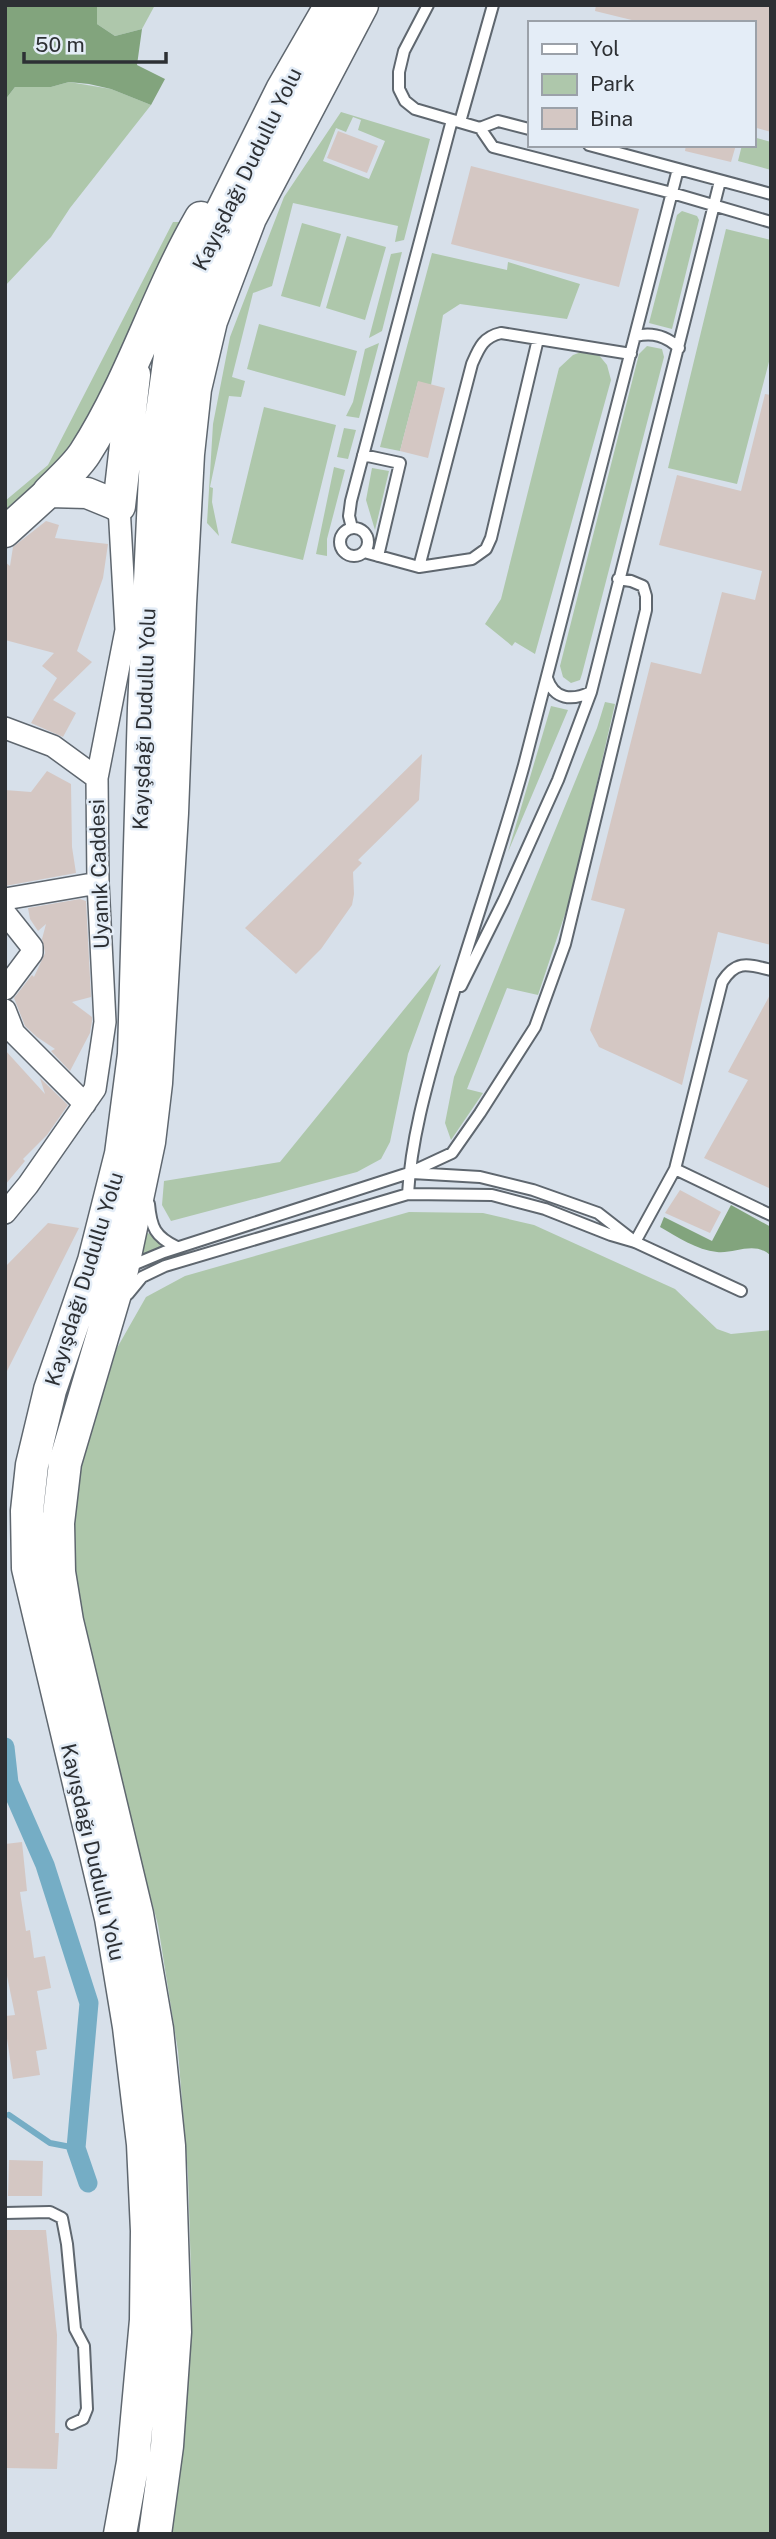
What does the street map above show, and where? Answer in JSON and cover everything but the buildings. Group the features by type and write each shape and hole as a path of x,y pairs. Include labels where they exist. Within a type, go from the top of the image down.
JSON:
{"main road":[{"name":"Kayışdağı Dudullu Yolu","path":"155,2534 167,2446 175,2332 168,2133 157,2029 137,1914 67,1621 59,1572 58,1523 65,1463 95,1363 103,1280 94,1261 121,1154 134,1054 144,708 156,455 170,356 191,285 217,222 282,90 331,5"},
{"name":"Kayışdağı Dudullu Yolu","path":"120,2534 133,2462 146,2320 147,2231 143,2144 129,2027 111,1918 28,1568 26,1511 32,1465 50,1390 103,1280 149,1142 162,998 181,577 188,454 195,389 211,321 250,218 362,5"},
{"path":"5,531 49,492 84,455 136,360 178,256 219,186 282,90"},
{"path":"49,492 87,493 119,506 136,360"}],"street":[{"name":"Uyanık Caddesi","path":"5,1213 28,1185 95,1089 105,1022 98,883 97,778 126,630 119,506"},
{"path":"5,727 53,746 97,778"},
{"path":"5,899 98,883"},
{"path":"5,913 32,947 32,953 5,989"},
{"path":"5,1010 14,1033 85,1104"}],"lane":[{"path":"428,5 404,51 398,72 399,89 405,101 415,109 480,128 498,121 528,129"},
{"path":"352,528 349,516 351,501 363,455 456,121 493,5"},
{"path":"480,128 493,147 672,193 771,222"},
{"path":"596,147 771,194"},
{"path":"408,1194 409,1173 426,1085 474,925 502,847 678,169"},
{"path":"447,1013 504,900 558,780 591,692 720,181"},
{"path":"419,567 472,364 480,344 489,336 501,333 631,354"},
{"path":"636,336 647,333 668,337 678,348"},
{"path":"364,552 367,538 362,531 352,528 341,535 340,548 350,556 364,552 419,567 472,559 486,549 491,538 538,339"},
{"path":"363,455 400,463 378,556"},
{"path":"103,1280 177,1247 409,1173 452,1153 535,1027 565,944 646,610 643,586 618,579"},
{"path":"547,678 550,686 563,697 573,699 591,692"},
{"path":"635,1242 675,1169 722,982 730,970 739,965 771,970"},
{"path":"149,1142 150,1223 165,1241 177,1247"},
{"path":"675,1169 771,1215"},
{"path":"409,1173 480,1177 533,1190 598,1213 635,1242"},
{"path":"95,1363 129,1292 142,1277 165,1266 408,1194 492,1195 545,1209 635,1242 741,1291"},
{"path":"5,2213 50,2212 62,2218 75,2329 84,2346 87,2409 83,2419 72,2424"}],"green space":[{"path":"5,5 97,5 97,24 115,36 142,29 137,65 165,79 151,105 111,89 69,82 51,87 15,87 5,100"},
{"path":"97,5 155,5 142,29 115,36 97,24"},
{"path":"69,82 111,89 151,105 70,208 51,237 5,286 5,100 15,87 51,87"},
{"path":"341,112 430,139 404,240 395,242 398,226 293,203 272,286 253,293 232,377 245,381 241,397 229,396 210,487 213,488 212,502 219,536 207,523 213,424 230,337 284,197","holes":["353,117 361,120 358,130 385,141 369,179 323,161 336,128 346,132"]},
{"path":"755,138 771,142 771,170 738,161 742,147 755,147"},
{"path":"682,211 697,216 699,220 672,329 649,323 677,215"},
{"path":"173,222 181,222 174,245 72,451 5,513 5,501 48,465"},
{"path":"302,223 341,234 320,307 281,296"},
{"path":"726,229 771,240 771,354 737,484 668,468"},
{"path":"347,236 386,247 365,320 326,308"},
{"path":"402,252 382,331 369,338 391,254"},
{"path":"432,253 507,270 508,262 580,284 567,319 460,304 443,315 431,385 418,382 400,451 380,447"},
{"path":"259,324 357,351 345,396 247,369"},
{"path":"379,343 359,418 346,416 353,402 365,349"},
{"path":"647,346 662,349 664,357 582,674 580,680 571,683 563,677 560,666 639,354"},
{"path":"584,351 598,354 607,365 611,380 535,654 515,642 512,646 485,624 501,599 559,368 573,355"},
{"path":"264,407 336,425 303,560 231,543"},
{"path":"344,428 356,430 348,459 337,457"},
{"path":"334,467 345,470 327,539 327,556 316,554"},
{"path":"372,468 389,471 375,530 366,500"},
{"path":"605,702 615,704 571,896 538,995 507,988 467,1089 483,1093 451,1140 445,1123 454,1077 597,728"},
{"path":"551,706 568,710 508,852"},
{"path":"441,964 408,1054 390,1142 381,1159 357,1172 171,1221 162,1205 164,1181 280,1162"},
{"path":"731,1205 771,1227 771,1256 765,1251 752,1248 724,1252 702,1249 660,1227 664,1217 712,1241"},
{"path":"409,1212 483,1213 534,1225 675,1289 717,1329 731,1334 771,1330 771,2534 167,2534 181,2449 192,2305 188,2175 178,2051 158,1925 125,1801 79,1603 73,1549 81,1464 117,1348 146,1297 185,1276"},
{"path":"145,1231 168,1247 137,1258"}],"waterway":[{"path":"5,1747 9,1783 45,1865 89,2003 76,2148 88,2183"},
{"path":"9,2115 50,2143 76,2148"}]}
